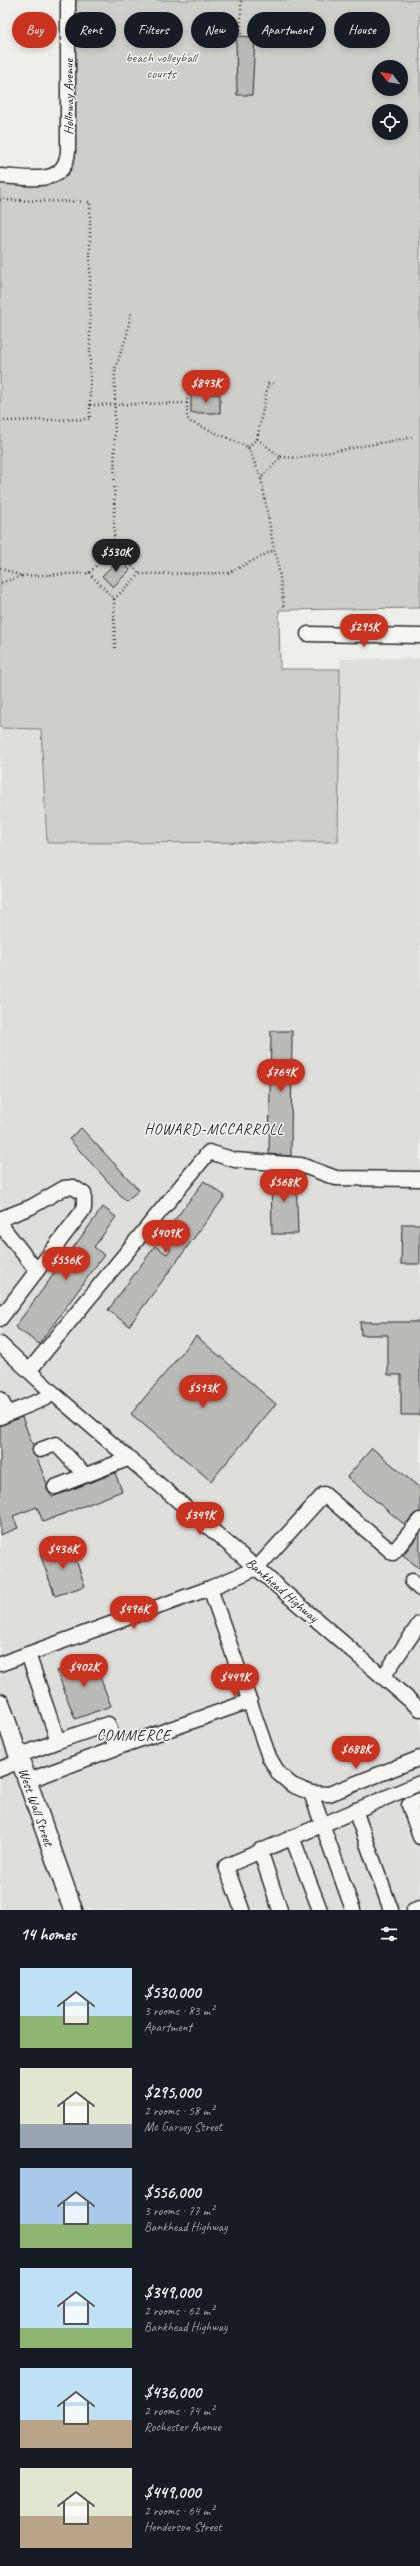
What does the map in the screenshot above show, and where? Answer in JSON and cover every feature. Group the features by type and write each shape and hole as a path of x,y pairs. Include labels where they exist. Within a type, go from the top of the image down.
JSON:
{"main road":[{"name":"West Wall Street","path":"0,1703 73,1910"}],"street":[{"name":"Holloway Avenue","path":"0,176 55,176 63,170 68,151 68,0"},
{"path":"308,634 420,636"},
{"path":"28,1371 209,1152 235,1160 301,1165 336,1178 420,1179"},
{"path":"0,1219 31,1208 64,1188 73,1187 84,1194 84,1209 0,1319"},
{"path":"0,1224 37,1271"},
{"name":"Bankhead Highway","path":"0,1344 52,1392 420,1709"},
{"path":"0,1399 4,1415 46,1398 52,1392"},
{"path":"40,1450 56,1444 85,1475"},
{"path":"55,1487 130,1458"},
{"path":"0,1664 210,1588 257,1568 324,1494 393,1553 420,1520"},
{"path":"210,1588 270,1757 279,1774 292,1786 311,1793 330,1794 419,1761"},
{"path":"383,1677 420,1623"},
{"path":"28,1654 58,1741"},
{"path":"27,1781 250,1701"},
{"path":"0,1769 58,1741 108,1724 116,1748"},
{"path":"242,1910 226,1866 260,1850 420,1783"},
{"path":"311,1793 353,1910"},
{"path":"420,1800 409,1805 420,1837"},
{"path":"355,1810 391,1910"},
{"path":"292,1837 320,1910"},
{"path":"260,1850 280,1910"},
{"path":"414,1910 420,1908"}],"path":[{"path":"241,0 241,34"},
{"path":"0,200 90,202 90,419 0,421"},
{"path":"0,583 22,576 89,573 114,548 116,364 127,335 131,312"},
{"path":"194,379 193,387 187,396 187,418 192,422 248,447 261,478 274,550 277,558 284,607"},
{"path":"248,447 258,439 268,384 274,384"},
{"path":"90,405 187,403"},
{"path":"258,439 280,457 297,458 413,437"},
{"path":"261,478 280,457"},
{"path":"114,548 140,574"},
{"path":"114,599 140,574 228,573 274,550"},
{"path":"0,568 22,576"},
{"path":"89,573 114,599 115,648"}],"shaded area":[{"path":"420,658 420,1910 0,1910 0,728 41,729 47,843 338,842 340,659"}],"green space":[{"name":"beach volleyball courts","path":"70,0 420,0 420,608 279,610 280,669 340,669 338,842 47,843 41,729 0,728 0,179 63,174 68,48 116,48 116,12 70,12"}],"building":[{"path":"239,36 247,37 247,48 254,48 252,95 237,95 236,48 239,48"},
{"path":"191,394 220,394 220,413 191,413"},
{"path":"119,559 130,570 113,587 102,576"},
{"path":"271,1031 292,1031 291,1156 269,1154"},
{"path":"81,1128 139,1190 126,1201 69,1139"},
{"path":"271,1171 296,1173 298,1234 272,1234"},
{"path":"204,1181 225,1196 129,1326 108,1310 155,1246 167,1254 171,1249 161,1238"},
{"path":"103,1207 116,1217 94,1247 104,1255 39,1344 15,1327"},
{"path":"402,1224 420,1224 420,1264 401,1264"},
{"path":"360,1322 420,1322 420,1415 401,1415 401,1375 388,1375 388,1335 361,1335"},
{"path":"196,1336 276,1404 211,1481 131,1414"},
{"path":"22,1417 33,1446 32,1453 37,1458 47,1484 47,1490 52,1497 115,1473 122,1491 43,1522 37,1507 13,1516 18,1528 0,1535 0,1426"},
{"path":"372,1448 420,1488 420,1512 414,1514 405,1525 347,1477"},
{"path":"420,1533 420,1569 403,1555"},
{"path":"70,1543 85,1586 55,1596 40,1554"},
{"path":"93,1658 111,1706 75,1719 57,1671"}],"district":[{"name":"HOWARD-MCCARROLL","path":"214,1129"},
{"name":"COMMERCE","path":"134,1735"}]}
